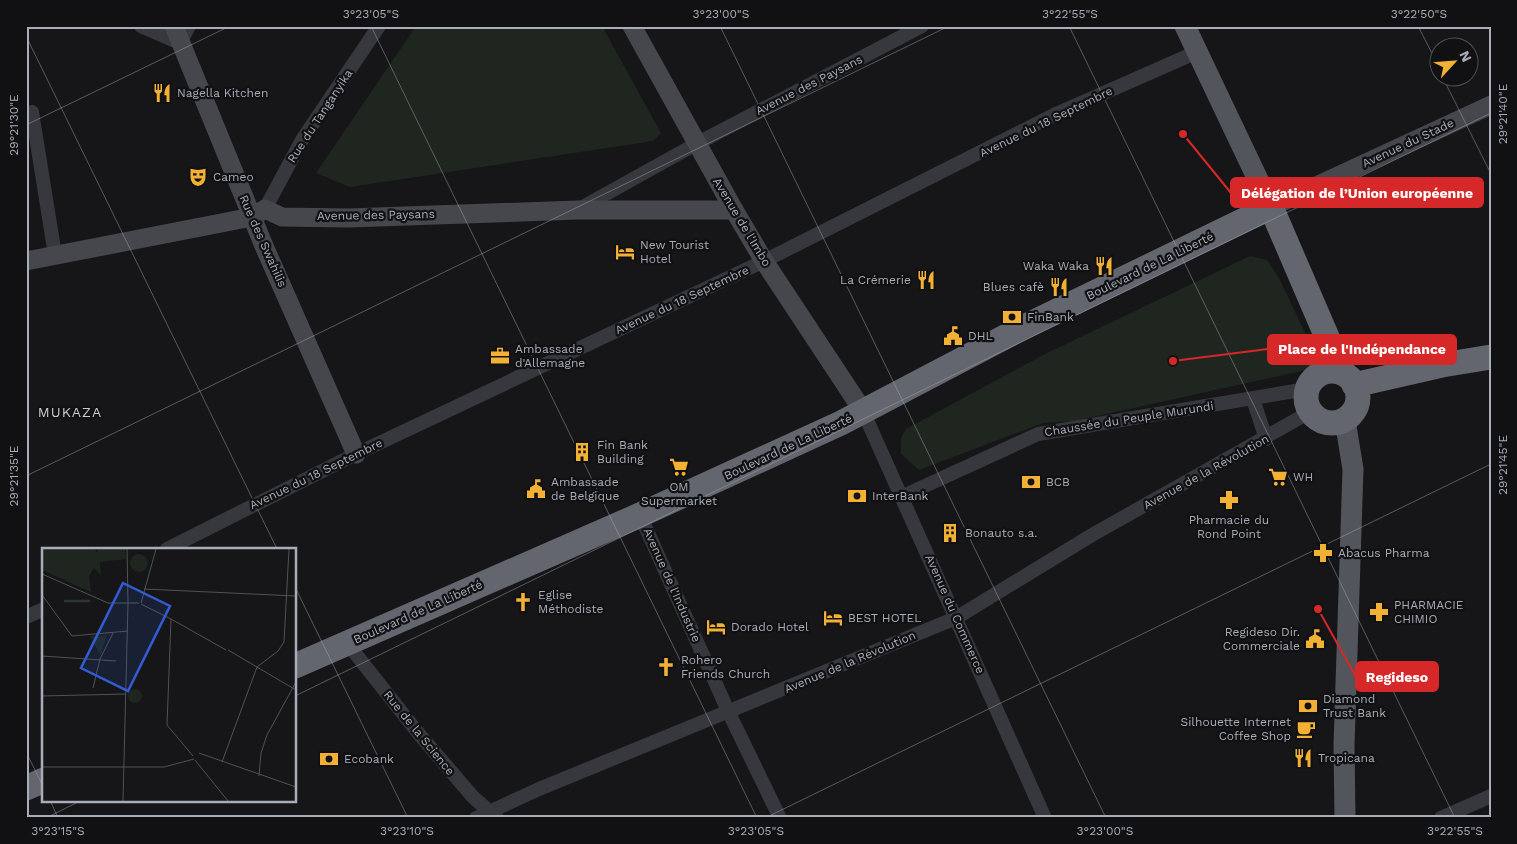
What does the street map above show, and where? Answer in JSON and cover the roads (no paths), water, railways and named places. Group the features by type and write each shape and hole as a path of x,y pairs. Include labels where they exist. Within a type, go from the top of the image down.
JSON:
{"highway":[{"path":"1271,207 1330,344 1349,394"},
{"name":"Boulevard de La Liberté","path":"296,666 640,515 863,411 1024,326 1271,207"},
{"path":"1349,394 1331,372 1316,377 1309,400 1325,422 1335,423 1349,394 1434,366 1491,357"},
{"path":"1349,394 1491,371"},
{"path":"26,788 42,781"}],"main road":[{"path":"1185,26 1271,207"},
{"path":"1345,818 1344,745 1353,469 1349,394"}],"street":[{"path":"141,26 177,35 189,26"},
{"name":"Rue du Tanganyika","path":"258,213 302,140 379,26"},
{"name":"Avenue de l'Imbo","path":"632,26 734,210 764,260 863,411"},
{"name":"Avenue des Paysans","path":"578,210 696,144 922,26"},
{"name":"Rue des Swahilis","path":"177,35 258,213 356,454"},
{"name":"Avenue du 18 Septembre","path":"170,548 356,454 764,260 1054,115 1197,52"},
{"name":"Avenue du Stade","path":"1271,207 1491,105"},
{"path":"32,112 55,256"},
{"name":"Avenue des Paysans","path":"26,261 258,213 282,216 348,218 578,210 734,210"},
{"path":"1253,399 1266,439"},
{"name":"Chaussée du Peuple Murundi","path":"902,496 1038,434 1253,399 1309,400"},
{"name":"Avenue de la Révolution","path":"476,818 493,814 956,618 1092,535 1266,439 1309,400"},
{"name":"Avenue du Commerce","path":"863,411 1046,818"},
{"name":"Avenue de l'Industrie","path":"640,515 729,713 780,818"},
{"path":"26,617 42,609"},
{"name":"Rue de la Science","path":"347,643 419,734 473,797 493,814"},
{"path":"1441,818 1491,796"}],"place":[{"name":"Nagella Kitchen","path":"162,93"},
{"name":"Délégation de l’Union européenne","path":"1183,134"},
{"name":"Cameo","path":"198,177"},
{"name":"New Tourist Hotel","path":"625,252"},
{"name":"Waka Waka","path":"1104,266"},
{"name":"La Crémerie","path":"926,280"},
{"name":"Blues cafè","path":"1059,287"},
{"name":"FinBank","path":"1012,317"},
{"name":"DHL","path":"953,336"},
{"name":"Ambassade d'Allemagne","path":"500,356"},
{"name":"Place de l'Indépendance","path":"1173,361"},
{"name":"Fin Bank Building","path":"582,452"},
{"name":"OM Supermarket","path":"679,467"},
{"name":"WH","path":"1278,477"},
{"name":"BCB","path":"1031,482"},
{"name":"Ambassade de Belgique","path":"536,489"},
{"name":"InterBank","path":"857,496"},
{"name":"Pharmacie du Rond Point","path":"1229,500"},
{"name":"Bonauto s.a.","path":"950,533"},
{"name":"Abacus Pharma","path":"1323,553"},
{"name":"Eglise Méthodiste","path":"523,602"},
{"name":"Regideso","path":"1318,609"},
{"name":"PHARMACIE CHIMIO","path":"1379,612"},
{"name":"BEST HOTEL","path":"833,618"},
{"name":"Dorado Hotel","path":"716,627"},
{"name":"Regideso Dir. Commerciale","path":"1315,639"},
{"name":"Rohero Friends Church","path":"666,667"},
{"name":"Diamond Trust Bank","path":"1308,706"},
{"name":"Silhouette Internet Coffee Shop","path":"1306,729"},
{"name":"Tropicana","path":"1303,758"},
{"name":"Ecobank","path":"329,759"}],"district":[{"name":"MUKAZA","path":"70,412"}]}
